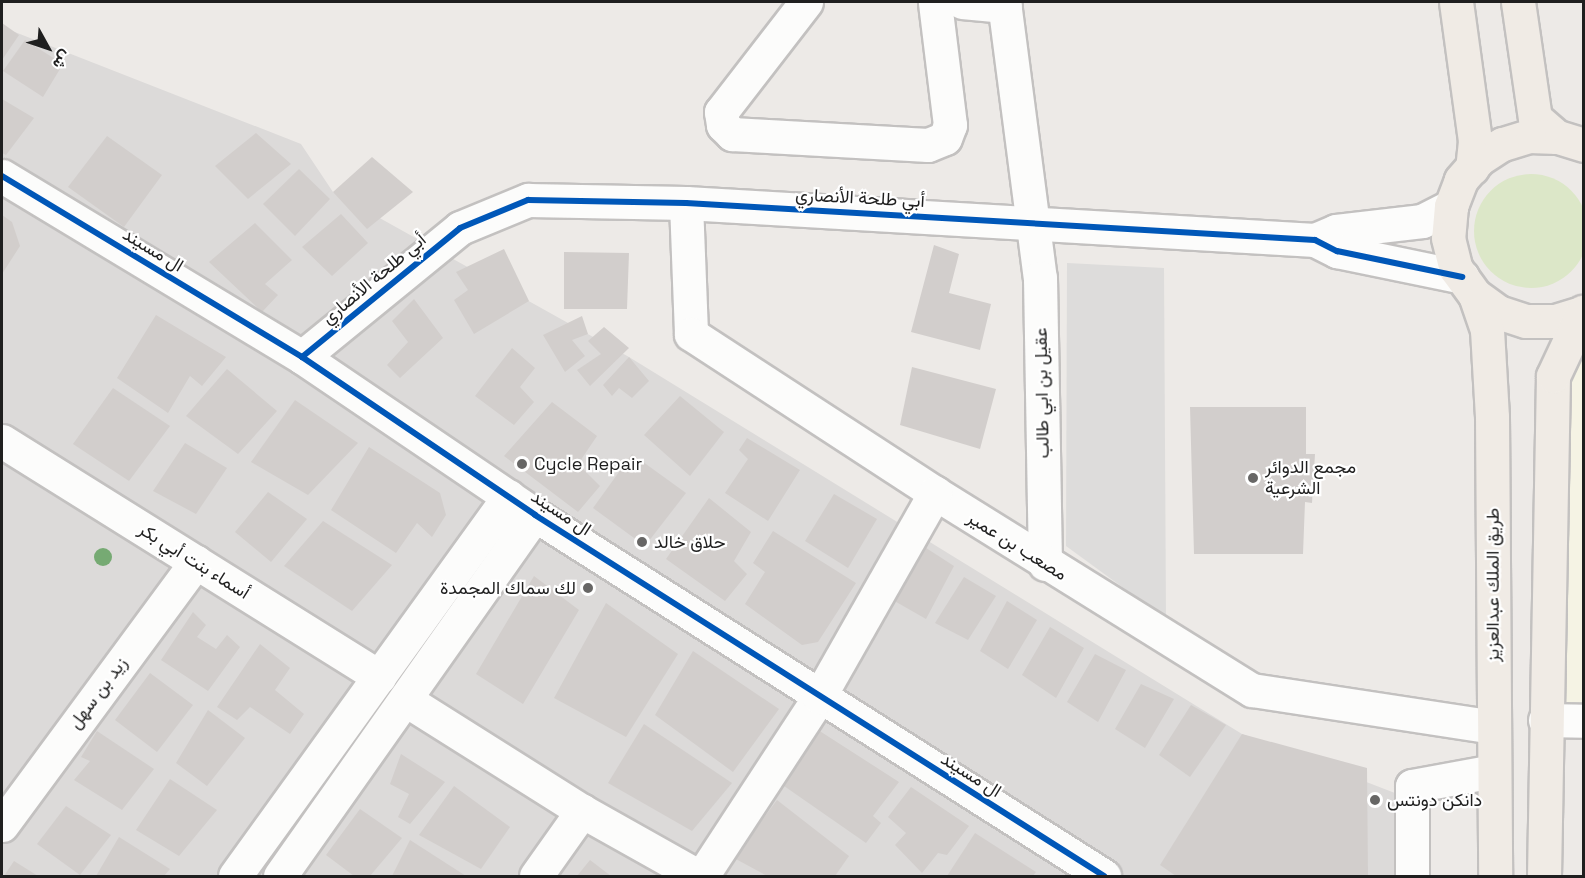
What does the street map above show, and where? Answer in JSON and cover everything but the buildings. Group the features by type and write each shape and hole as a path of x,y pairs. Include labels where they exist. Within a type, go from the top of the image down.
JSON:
{"main road":[{"path":"1456,2 1475,141 1472,168"},
{"path":"1518,2 1534,118 1570,141"},
{"path":"1472,168 1502,144 1529,136 1570,141"},
{"name":"طريق الملك عبدالعزيز","path":"1472,168 1461,180 1451,206 1448,238 1487,330 1492,417 1495,876"},
{"path":"1468,286 1498,312 1526,321 1555,321 1583,312"},
{"path":"1544,876 1545,720 1553,376 1583,312"}],"street":[{"path":"806,2 721,112 723,125 732,134 928,145 945,138 950,125 935,2"},
{"path":"962,2 1005,4"},
{"name":"عقيل بن ابي طالب","path":"1005,4 1040,278 1045,564"},
{"name":"ال مسيند","path":"2,176 302,357 522,506 819,697 1104,876"},
{"name":"أبي طلحة الأنصاري","path":"302,357 460,228 528,200 686,203 1315,240 1337,251 1468,286"},
{"name":"مصعب بن عمير","path":"686,203 691,334 935,493 1045,564 1252,690 1493,727"},
{"name":"أبي طلحة الأنصاري","path":"1315,240 1336,231 1422,221 1451,206"},
{"name":"أسماء بنت أبي بكر","path":"4,447 196,562 378,677"},
{"path":"406,700 582,811 700,876 819,697 935,493"},
{"path":"235,876 378,677 522,506"},
{"path":"280,876 406,700 522,506"},
{"name":"زيد بن سهل","path":"7,806 196,562"},
{"path":"1545,720 1584,720"},
{"path":"1412,876 1412,786 1494,771"},
{"path":"536,876 582,811"}],"shaded area":[{"path":"2,27 301,144 333,192 629,357 1242,734 1413,800 1416,876 2,876"},
{"path":"1067,263 1164,268 1166,619 1066,546"},
{"path":"1583,358 1583,711 1566,711 1572,367"}],"green space":[{"path":"1531,174 1553,178 1572,190 1584,209 1588,231 1584,253 1572,272 1553,284 1531,288 1509,284 1490,272 1478,253 1474,231 1478,209 1490,190 1509,178"}],"cycle path":[{"path":"2,176 302,357 535,515 1104,876"},
{"path":"302,357 460,228 528,200 686,203 1315,240 1337,251 1462,277"}],"place":[{"name":"Cycle Repair","path":"522,464"},
{"name":"مجمع الدوائر الشرعية","path":"1253,478"},
{"name":"حلاق خالد","path":"642,542"},
{"name":"لك سماك المجمدة","path":"588,588"},
{"name":"دانكن دونتس","path":"1375,800"}]}
